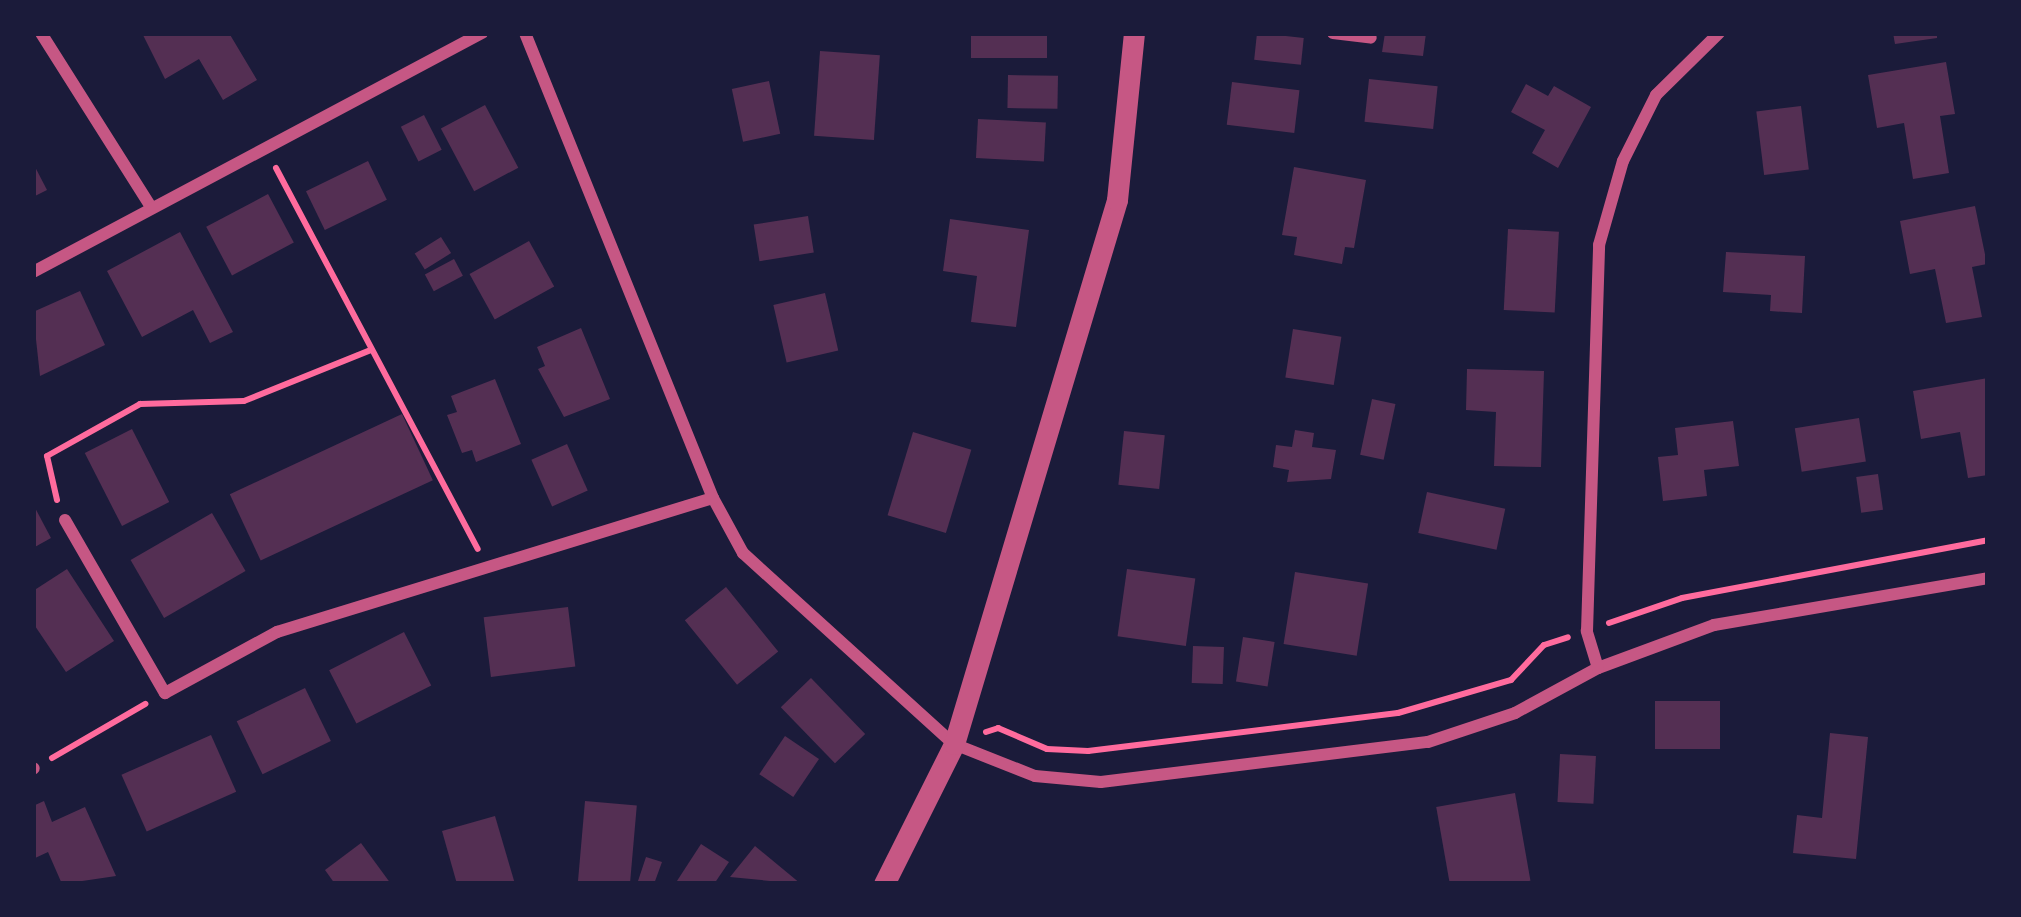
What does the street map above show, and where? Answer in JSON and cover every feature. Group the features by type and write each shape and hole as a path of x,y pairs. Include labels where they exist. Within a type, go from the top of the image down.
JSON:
{"street":[{"path":"40,33 151,207"},
{"path":"33,272 482,33"},
{"path":"525,33 712,498 743,553 954,744 1035,776 1101,782 1294,764 1428,742 1515,713 1598,668 1714,625 1988,578"},
{"path":"884,884 954,744 1117,200 1134,33"},
{"path":"1333,33 1371,38"},
{"path":"1598,668 1587,631 1598,245 1623,161 1656,95 1719,33"},
{"path":"64,520 165,693 277,632 712,498"}],"path":[{"path":"265,147 478,547 482,570"},
{"path":"64,520 47,456 84,432 140,404 244,401 372,349"},
{"path":"954,744 998,728 1047,749 1088,752 1399,712 1511,680 1544,645 1682,598 1988,540"},
{"path":"33,769 165,693"}],"building":[{"path":"142,33 229,33 257,80 223,100 199,59 165,79"},
{"path":"971,33 1047,33 1047,58 971,58"},
{"path":"1257,33 1304,38 1301,65 1254,60"},
{"path":"1385,33 1426,33 1423,56 1382,52"},
{"path":"1893,33 1937,33 1937,38 1895,44"},
{"path":"820,51 880,55 874,140 814,136"},
{"path":"1946,62 1955,114 1940,116 1949,173 1913,179 1904,123 1877,128 1868,75"},
{"path":"1008,75 1058,76 1057,109 1007,108"},
{"path":"1369,79 1438,86 1433,129 1365,122"},
{"path":"769,81 780,134 743,142 732,89"},
{"path":"1232,82 1299,90 1294,133 1227,125"},
{"path":"1526,84 1548,96 1554,86 1591,107 1558,168 1532,153 1545,130 1511,112"},
{"path":"485,105 518,168 474,191 441,128"},
{"path":"1801,106 1809,170 1764,175 1756,111"},
{"path":"424,115 442,150 419,162 401,127"},
{"path":"978,119 1046,123 1044,162 976,158"},
{"path":"368,161 387,200 325,230 306,191"},
{"path":"33,163 47,190 33,197"},
{"path":"1294,167 1366,180 1354,248 1345,247 1342,264 1294,255 1297,237 1282,235"},
{"path":"268,194 294,243 232,275 206,227"},
{"path":"1975,206 1987,264 1972,267 1982,317 1946,323 1935,269 1910,274 1900,221"},
{"path":"808,216 814,253 759,261 754,225"},
{"path":"950,219 1029,230 1016,327 971,322 977,276 943,271"},
{"path":"1508,229 1559,232 1555,313 1504,310"},
{"path":"180,232 233,332 210,343 193,310 142,337 107,271"},
{"path":"441,237 451,253 425,270 415,253"},
{"path":"529,241 554,286 495,319 470,274"},
{"path":"1726,252 1805,256 1802,313 1770,311 1771,295 1723,292"},
{"path":"454,259 463,276 434,291 425,274"},
{"path":"80,291 105,345 40,376 33,312"},
{"path":"825,293 838,350 787,362 773,305"},
{"path":"581,328 610,399 564,417 538,369 545,366 537,347"},
{"path":"1293,329 1341,337 1334,385 1285,377"},
{"path":"1467,369 1544,371 1541,467 1494,466 1496,412 1466,410"},
{"path":"1988,378 1988,475 1968,478 1960,432 1921,439 1913,391"},
{"path":"495,379 521,444 476,462 472,450 462,453 447,415 457,412 451,396"},
{"path":"1372,399 1395,404 1384,460 1360,455"},
{"path":"402,414 433,480 261,560 230,494"},
{"path":"1859,418 1866,461 1802,472 1795,428"},
{"path":"1733,421 1739,466 1704,470 1707,496 1663,501 1658,457 1678,455 1675,428"},
{"path":"132,429 169,502 122,526 85,453"},
{"path":"1295,430 1314,433 1312,447 1336,450 1331,479 1287,482 1289,470 1273,467 1276,445 1292,447"},
{"path":"1124,431 1165,435 1159,489 1118,485"},
{"path":"913,432 971,450 946,533 888,515"},
{"path":"567,444 588,491 552,506 531,460"},
{"path":"1878,474 1883,510 1861,513 1856,477"},
{"path":"1427,492 1505,509 1497,550 1418,533"},
{"path":"33,504 51,538 33,548"},
{"path":"212,513 246,571 164,618 131,560"},
{"path":"67,569 114,641 66,672 33,623 33,591"},
{"path":"1127,569 1195,579 1186,646 1118,636"},
{"path":"1295,572 1368,584 1357,656 1284,644"},
{"path":"726,587 778,652 737,685 685,620"},
{"path":"568,607 575,667 491,677 484,617"},
{"path":"404,632 431,685 356,724 329,670"},
{"path":"1243,637 1275,642 1268,686 1236,681"},
{"path":"1193,646 1224,647 1223,684 1192,683"},
{"path":"811,678 865,734 835,763 781,707"},
{"path":"305,688 331,741 263,774 237,721"},
{"path":"1655,701 1720,701 1720,749 1655,749"},
{"path":"1830,733 1868,737 1856,859 1793,853 1797,815 1822,818"},
{"path":"211,735 236,792 147,832 121,775"},
{"path":"785,736 819,759 793,797 759,774"},
{"path":"1560,754 1596,756 1593,804 1557,802"},
{"path":"1515,793 1530,881 1450,884 1436,807"},
{"path":"44,801 52,822 85,807 116,876 62,884 48,852 33,859 33,806"},
{"path":"585,801 637,806 630,884 578,884"},
{"path":"495,816 515,884 457,884 442,831"},
{"path":"361,843 391,884 335,884 325,870"},
{"path":"701,844 729,862 714,884 675,884"},
{"path":"755,846 801,884 730,877"},
{"path":"646,857 662,862 654,884 637,884"}]}
